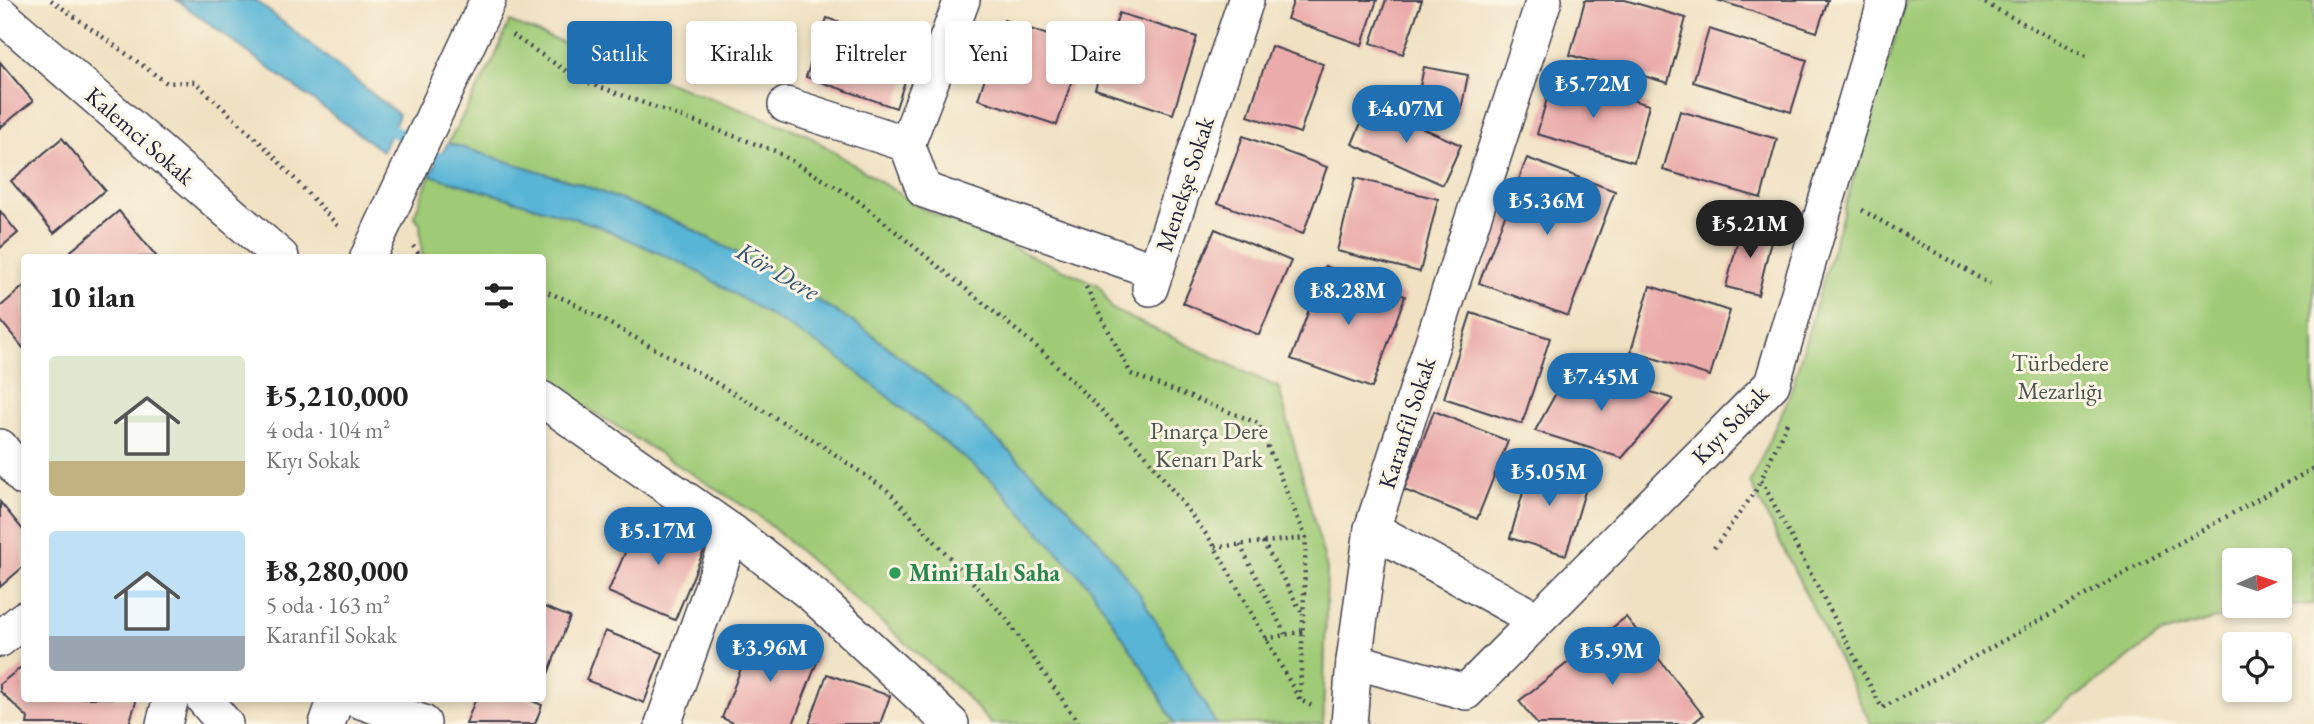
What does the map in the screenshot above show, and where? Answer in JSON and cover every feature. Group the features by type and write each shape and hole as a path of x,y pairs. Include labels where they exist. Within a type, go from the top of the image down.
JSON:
{"street":[{"path":"363,244 488,0"},
{"path":"786,105 907,144 961,0"},
{"name":"Menekşe Sokak","path":"907,144 924,190 1153,280 1246,0"},
{"name":"Karanfil Sokak","path":"1336,718 1354,660 1372,529 1544,0"},
{"name":"Kıyı Sokak","path":"1354,660 1466,692 1772,384 1886,0"},
{"name":"Kalemci Sokak","path":"0,14 278,254"},
{"path":"546,402 732,532 814,596 937,718"},
{"path":"0,447 21,474"},
{"path":"1372,529 1537,620"},
{"path":"663,724 732,532"},
{"path":"0,639 21,622"},
{"path":"164,724 170,702"},
{"path":"206,702 225,724"},
{"path":"327,724 335,702"},
{"path":"364,702 423,724 430,702"}],"path":[{"path":"51,0 167,83 195,82 363,244"},
{"path":"1979,0 2088,57"},
{"path":"509,33 578,79 775,150 856,199 899,234 1052,362 1144,453 1215,547 1300,700 1336,718"},
{"path":"1858,208 1990,284"},
{"path":"899,234 905,226"},
{"path":"1082,280 1131,374 1258,424 1306,538 1300,700"},
{"path":"546,292 569,301 704,376 817,442 888,491 1006,618 1079,724"},
{"path":"1714,548 1755,492 1790,417"},
{"path":"1761,480 1882,708 2314,468"},
{"path":"1215,547 1306,538"},
{"path":"1263,542 1303,615"},
{"path":"1240,545 1285,634"},
{"path":"1266,639 1303,631"}],"green space":[{"name":"Türbedere Mezarlığı","path":"1906,0 2314,0 2314,604 2292,606 2292,548 2222,548 2222,617 2159,635 2040,724 1871,724 1750,482 1789,397"},
{"name":"Pınarça Dere Kenarı Park","path":"509,22 567,44 567,84 672,83 806,134 923,209 1099,285 1112,309 1279,388 1327,569 1323,724 1216,724 1139,593 1099,541 1065,504 957,402 866,330 756,263 680,223 583,185 448,143 495,57"},
{"path":"430,175 596,225 688,265 837,356 994,482 1090,587 1152,682 1174,724 991,724 960,690 759,516 546,382 546,254 422,254 420,223 414,216"}],"water":[{"path":"177,0 255,0 399,115 382,151"},
{"path":"448,143 583,185 680,223 756,263 866,330 957,402 1065,504 1099,541 1139,593 1216,724 1174,724 1152,682 1090,587 994,482 837,356 688,266 596,225 430,175"}],"building":[{"path":"1294,0 1377,0 1362,45 1287,19"},
{"path":"1386,0 1422,0 1403,54 1371,43"},
{"path":"1585,0 1625,0 1686,18 1668,83 1570,55"},
{"path":"1717,0 1828,0 1817,32"},
{"path":"1119,13 1145,21 1116,21"},
{"path":"1145,21 1197,37 1173,114 1095,89 1097,84 1145,84"},
{"path":"1709,29 1807,60 1791,112 1693,82"},
{"path":"1032,30 1046,34 1046,84 1071,84 1057,125 978,99 983,84 1032,84"},
{"path":"1271,46 1323,64 1300,133 1248,116"},
{"path":"0,62 33,101 0,128"},
{"path":"811,63 811,79 806,77"},
{"path":"1424,67 1468,75 1460,115 1416,106"},
{"path":"1553,77 1649,105 1634,162 1537,134"},
{"path":"826,84 904,84 896,108"},
{"path":"1369,104 1461,145 1443,185 1352,144"},
{"path":"1680,111 1777,139 1761,198 1663,170"},
{"path":"1243,136 1327,167 1303,234 1218,203"},
{"path":"62,138 105,190 54,233 11,181"},
{"path":"1527,158 1615,191 1568,316 1479,283"},
{"path":"1355,178 1438,199 1420,272 1337,251"},
{"path":"0,211 18,233 0,248"},
{"path":"119,211 155,254 74,254 71,251"},
{"path":"1742,224 1773,232 1758,295 1726,287"},
{"path":"1215,229 1291,261 1259,335 1183,303"},
{"path":"1325,266 1405,296 1372,388 1291,359"},
{"path":"1650,286 1730,311 1710,376 1631,351"},
{"path":"21,289 21,345 0,320 0,307"},
{"path":"1471,313 1550,338 1522,424 1444,398"},
{"path":"1571,366 1673,399 1622,458 1535,431"},
{"path":"1434,411 1508,441 1477,519 1404,490"},
{"path":"1532,461 1589,478 1566,555 1510,538"},
{"path":"0,502 21,527 21,569 0,587"},
{"path":"642,513 708,541 675,620 608,592"},
{"path":"546,608 570,617 546,679"},
{"path":"1626,617 1703,715 1692,724 1537,724 1519,701"},
{"path":"605,631 663,653 644,703 586,680"},
{"path":"755,632 819,657 793,724 736,724 722,718"},
{"path":"21,667 21,702 136,702 129,724 27,724 28,718 0,691 0,684"},
{"path":"827,674 890,696 880,724 809,724"},
{"path":"474,702 535,702 542,705 535,724 466,724"}],"waterway":[{"name":"Kör Dere","path":"379,122 439,158 455,162"}],"place":[{"name":"Mini Halı Saha","path":"895,573"}]}
